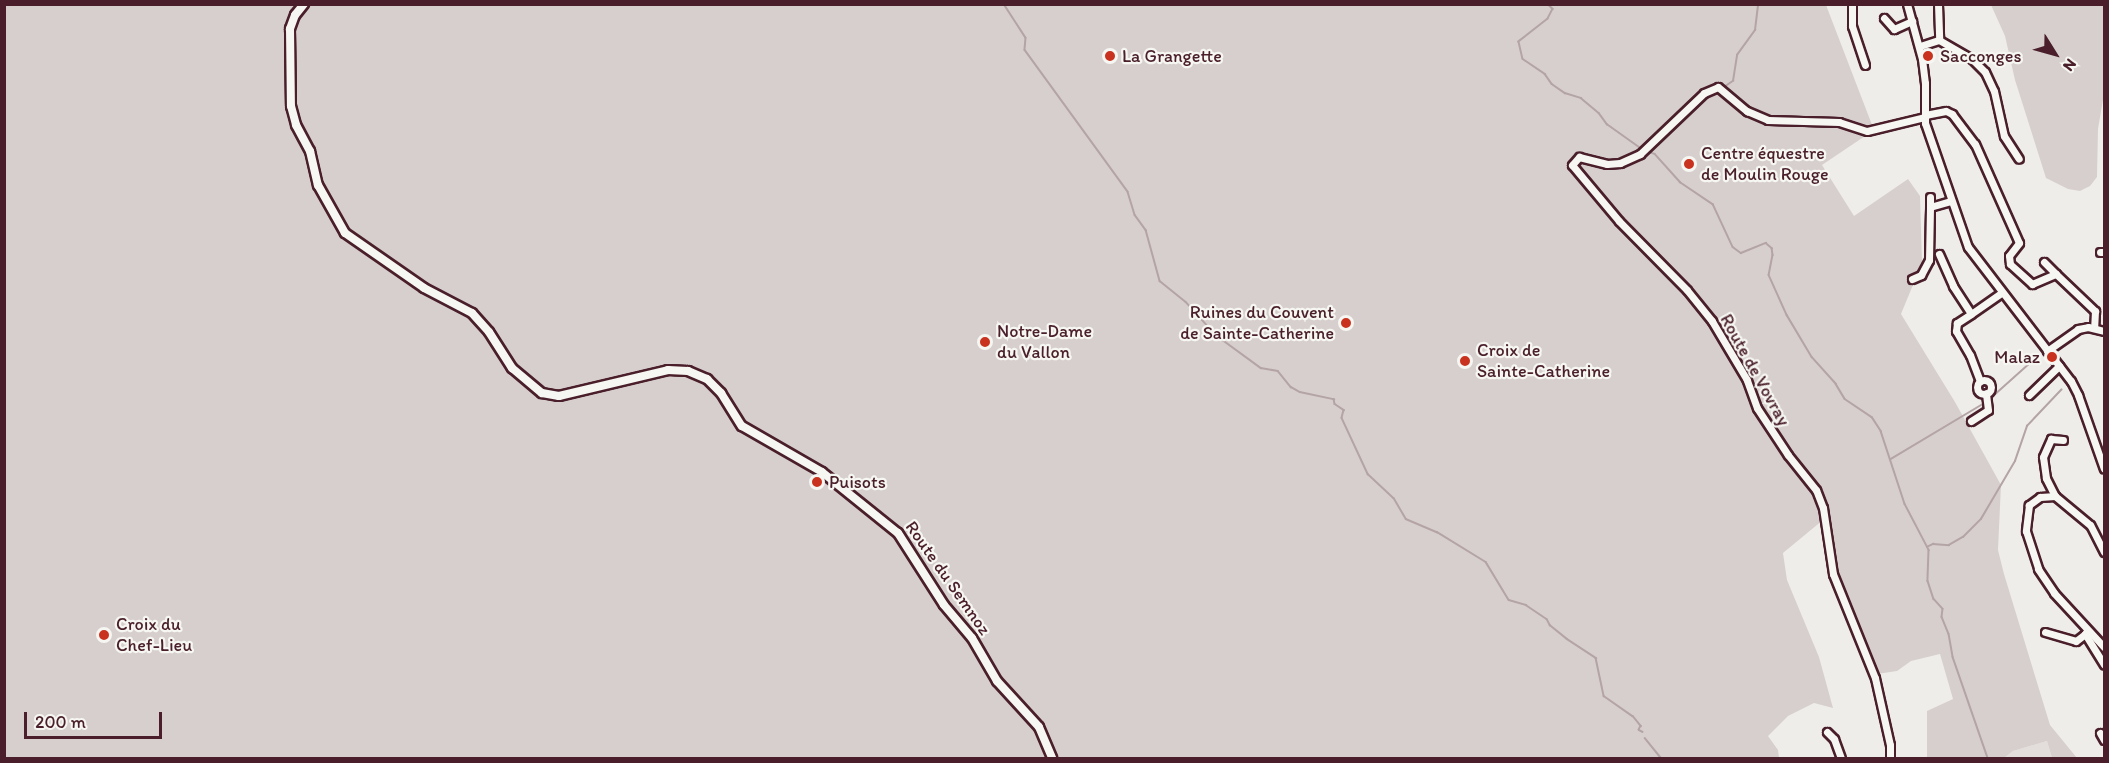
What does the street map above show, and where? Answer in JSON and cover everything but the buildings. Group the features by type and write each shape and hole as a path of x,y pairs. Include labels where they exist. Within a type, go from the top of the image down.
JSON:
{"main road":[{"name":"Route du Semnoz","path":"304,4 290,29 291,106 296,125 313,159 318,185 337,222 354,240 424,288 472,313 489,332 512,368 535,389 549,396 566,395 668,370 688,371 707,379 721,393 742,426 822,472 898,533 944,604 972,638 997,681 1039,727 1052,759"}],"street":[{"path":"1852,4 1852,26 1865,65"},
{"path":"1907,4 1920,46 1925,83 1925,116 1951,201 1968,247 2059,366 2078,395 2101,447 2104,469"},
{"path":"1938,4 1940,40"},
{"path":"1884,18 1894,29 1912,21"},
{"path":"1920,46 1940,40 1964,54 1985,72 1994,91 2004,136 2019,159"},
{"name":"Route de Vovray","path":"1890,759 1890,745 1875,678 1833,574 1823,508 1816,490 1772,433 1752,398 1747,380 1736,359 1695,299 1619,221 1572,165 1579,157 1607,164 1620,163 1644,151 1704,93 1718,87 1747,111 1768,120 1839,122 1867,131 1925,116"},
{"path":"1925,116 1948,112 1958,119 1975,144 2019,243 2009,256 2010,264 2032,284 2055,274"},
{"path":"1912,279 1921,275 1929,260 1930,197"},
{"path":"1930,207 1951,201"},
{"path":"1939,254 1953,286 1971,314"},
{"path":"2044,262 2096,311 2094,328"},
{"path":"1971,421 1988,410 1986,393 1977,389 1980,381 1970,355 1956,331 1957,322 2001,293"},
{"path":"2047,351 2078,329 2094,328 2104,331"},
{"path":"2029,395 2059,366"},
{"path":"2063,440 2051,439 2043,457 2046,478 2055,496 2090,525 2104,552"},
{"path":"2055,496 2036,499 2027,509 2026,531 2030,550 2045,582 2086,632 2104,664"},
{"path":"2045,632 2076,641 2086,632"},
{"path":"2086,632 2104,647"},
{"path":"1827,732 1834,739 1840,759"},
{"path":"2100,733 2104,740"}],"shaded area":[{"path":"4,5 1826,5 1874,130 1822,165 1854,216 1908,179 1920,196 1922,263 1901,314 1955,402 2001,485 1998,550 2004,574 2050,725 2077,758 2052,758 2047,741 2013,751 2004,758 1927,758 1927,711 1953,699 1940,654 1911,661 1897,671 1877,674 1839,573 1829,515 1783,553 1787,580 1819,657 1833,708 1814,703 1788,716 1768,736 1778,750 1779,758 5,758"},
{"path":"1991,5 2104,5 2104,94 2098,129 2097,177 2090,186 2080,191 2068,189 2046,178 2015,80 2005,36"},
{"path":"2047,741 2052,758 2004,758 2013,751"}],"waterway":[{"path":"1004,4 1026,38 1025,50 1128,192 1135,215 1146,230 1160,281 1186,302 1214,333"},
{"path":"1548,4 1553,9 1548,19 1519,42 1523,59 1545,74 1552,84 1565,93 1581,98 1599,113 1607,124 1642,149"},
{"path":"1724,87 1733,81 1737,55 1755,30 1758,4"},
{"path":"1646,151 1655,154 1680,182 1713,204 1733,247 1741,253 1766,243 1772,248 1769,275 1787,315 1812,357 1836,384 1845,399 1872,417 1881,431 1905,504 1929,550 1928,581 1934,599 1943,609 1942,617 1949,634 1953,657 1988,758"},
{"path":"1220,338 1261,368 1278,371 1291,387 1300,392 1334,399 1335,404 1344,410 1342,418 1368,474 1394,498 1406,519 1437,532 1486,562 1509,600 1526,605 1547,619 1550,625 1567,639 1596,658 1604,696 1633,716 1641,726 1639,730 1643,732"},
{"path":"1992,397 2029,364"},
{"path":"1927,547 1933,544 1949,545 1963,537 1981,519 2015,461 2027,426 2061,390"},
{"path":"1891,459 1983,404"},
{"path":"1645,738 1661,758"}],"place":[{"name":"La Grangette","path":"1110,56"},
{"name":"Sacconges","path":"1928,56"},
{"name":"Centre équestre de Moulin Rouge","path":"1689,164"},
{"name":"Ruines du Couvent de Sainte-Catherine","path":"1346,323"},
{"name":"Notre-Dame du Vallon","path":"985,342"},
{"name":"Malaz","path":"2052,357"},
{"name":"Croix de Sainte-Catherine","path":"1465,361"},
{"name":"Puisots","path":"817,482"},
{"name":"Croix du Chef-Lieu","path":"104,635"}]}
